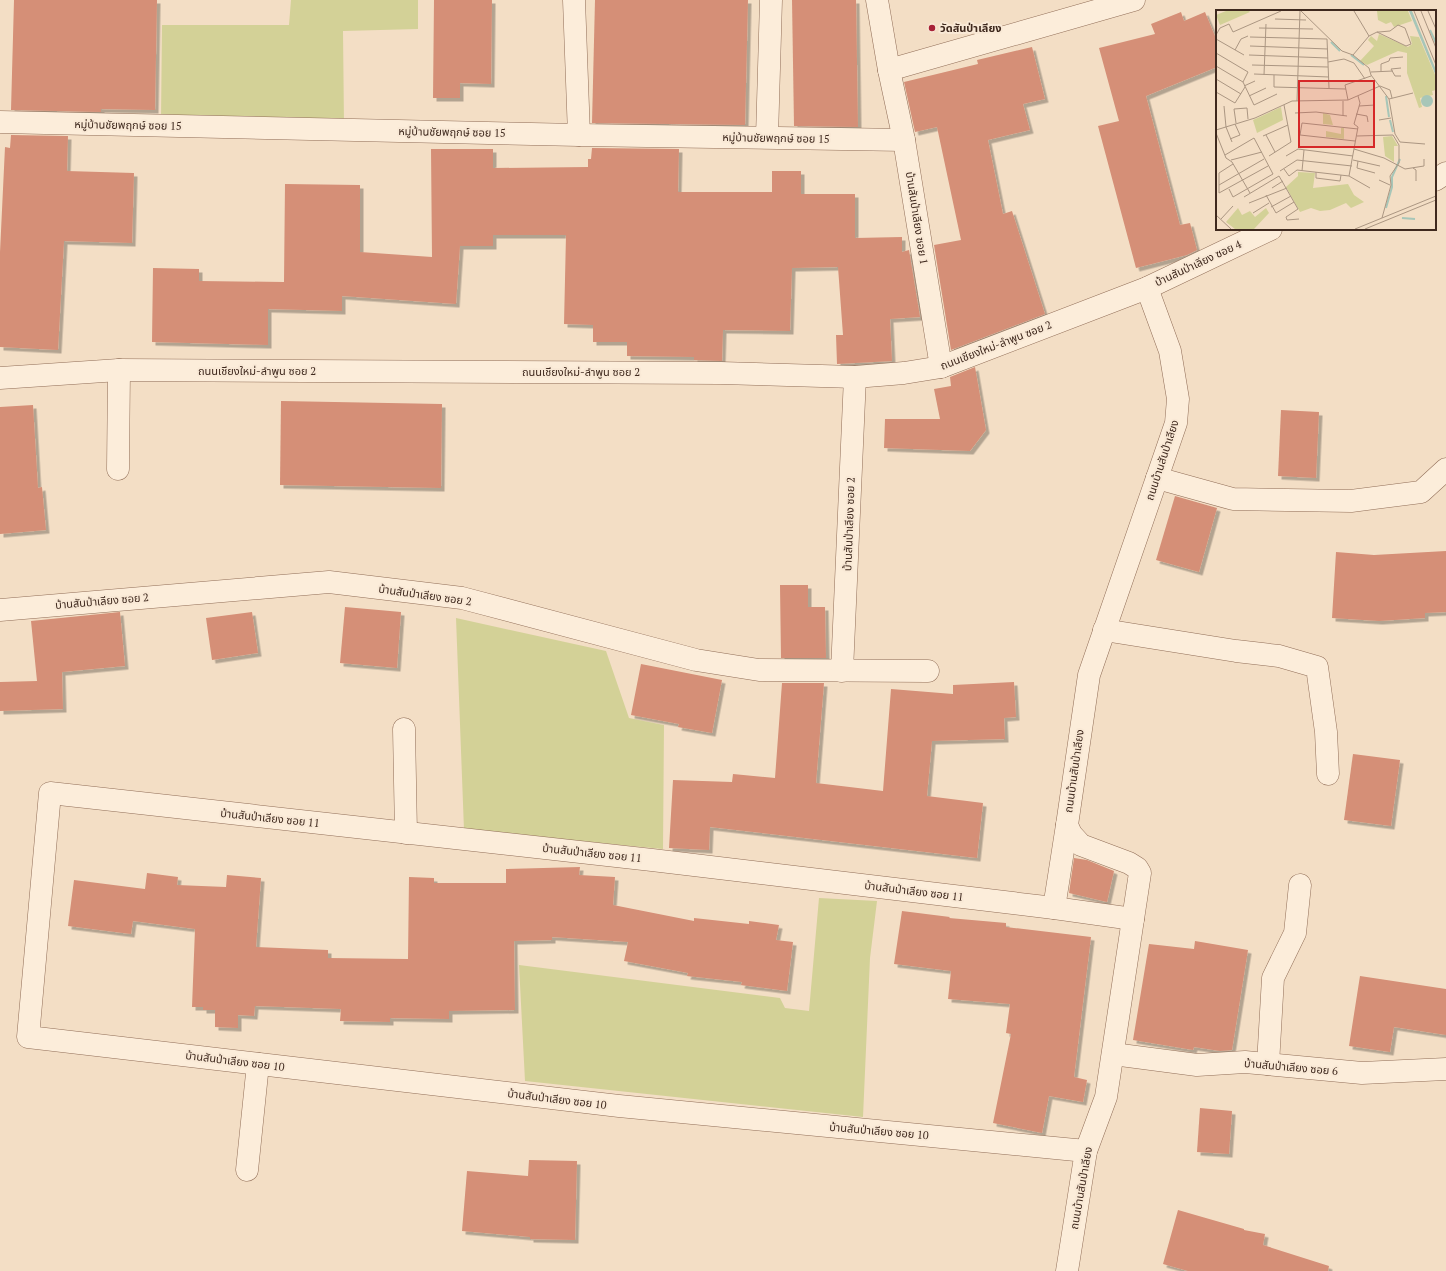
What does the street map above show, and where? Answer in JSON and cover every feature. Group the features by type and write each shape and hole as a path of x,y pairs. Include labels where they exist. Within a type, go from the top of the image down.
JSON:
{"street":[{"path":"574,0 579,135"},
{"path":"767,137 771,0"},
{"path":"877,0 889,70 1134,0"},
{"name":"บ้านสันป่าเลียง ซอย 1","path":"889,70 904,140 941,367"},
{"name":"หมู่บ้านชัยพฤกษ์ ซอย 15","path":"0,122 579,135 904,140"},
{"path":"1436,179 1446,173"},
{"name":"บ้านสันป่าเลียง ซอย 4","path":"1147,288 1269,230"},
{"name":"ถนนเชียงใหม่-ลำพูน ซอย 2","path":"0,378 119,370 713,373 855,377 904,373 941,367 1147,288"},
{"name":"ถนนบ้านสันป่าเลียง","path":"1067,1271 1086,1151 1106,1097 1140,873 1137,868 1115,857 1080,845 1071,834 1067,825 1089,675 1176,423 1178,399 1170,351 1147,288"},
{"path":"118,469 119,370"},
{"name":"บ้านสันป่าเลียง ซอย 2","path":"842,671 855,377"},
{"path":"1157,478 1233,499 1352,501 1421,492 1446,469"},
{"name":"บ้านสันป่าเลียง ซอย 2","path":"0,610 329,582 462,598 696,660 759,670 928,671"},
{"path":"1104,630 1236,651 1279,656 1317,667 1326,732 1328,774"},
{"path":"404,729 406,833"},
{"name":"บ้านสันป่าเลียง ซอย 11","path":"28,1037 50,793 660,861 1054,908 1133,920"},
{"path":"1054,908 1067,825"},
{"path":"1268,1064 1273,978 1295,933 1300,885"},
{"name":"บ้านสันป่าเลียง ซอย 10","path":"28,1037 620,1106 1086,1151"},
{"name":"บ้านสันป่าเลียง ซอย 6","path":"1113,1054 1197,1065 1245,1062 1362,1073 1446,1069"},
{"path":"247,1170 258,1064"}],"shaded area":[{"path":"291,0 418,0 418,29 343,31 344,125 161,119 162,25 289,25"},
{"path":"456,618 606,651 629,718 664,725 663,849 464,830"},
{"path":"819,898 877,901 870,958 863,1117 525,1081 519,965 780,998 785,1008 809,1011"}],"building":[{"path":"14,0 157,0 155,110 101,109 101,112 11,110"},
{"path":"434,0 492,0 491,84 460,83 460,98 433,98"},
{"path":"595,0 748,0 745,125 592,123"},
{"path":"792,0 856,0 858,127 794,126"},
{"path":"1181,12 1184,21 1205,12 1216,39 1216,67 1146,96 1180,225 1190,223 1197,250 1187,255 1136,268 1098,126 1119,121 1099,48 1155,34 1151,24"},
{"path":"1032,47 1045,99 1023,104 1030,130 988,140 1003,214 1012,211 1045,314 951,350 934,245 961,240 937,127 915,132 904,82 978,64 977,60"},
{"path":"11,135 68,136 67,171 134,173 132,243 64,241 58,350 0,347 0,252 5,147 10,148"},
{"path":"592,148 679,149 678,192 772,192 772,171 801,171 801,194 855,194 855,238 902,237 902,252 909,250 920,317 890,319 892,361 837,364 836,335 843,335 838,267 792,268 790,331 723,330 722,361 694,360 694,357 627,356 627,342 593,342 593,325 564,324 566,235 493,235 493,246 460,246 456,304 342,296 342,311 268,309 268,345 152,342 153,268 199,269 199,281 284,282 285,184 360,185 360,252 432,257 431,149 493,149 493,168 588,167 588,159 591,159"},
{"path":"975,367 986,430 970,451 884,448 885,419 940,419 934,389 951,386 950,377"},
{"path":"281,401 442,404 441,488 280,485"},
{"path":"33,405 38,488 42,487 46,530 0,534 0,407"},
{"path":"1281,410 1319,412 1316,478 1278,476"},
{"path":"1175,496 1217,508 1199,572 1156,560"},
{"path":"1446,551 1446,612 1425,613 1425,618 1379,621 1332,618 1336,552 1374,555"},
{"path":"780,585 808,585 808,607 825,607 826,658 781,658"},
{"path":"345,607 401,612 397,668 340,663"},
{"path":"120,612 125,666 62,672 63,709 0,711 0,682 37,681 31,621"},
{"path":"252,612 258,653 212,660 206,618"},
{"path":"641,664 722,680 712,733 678,727 679,724 631,715"},
{"path":"1014,682 1016,717 1004,718 1005,739 932,741 927,796 983,803 977,858 710,827 709,850 669,848 673,780 732,782 733,774 775,778 782,683 824,683 816,783 883,791 891,689 953,694 953,685"},
{"path":"1353,754 1400,760 1391,826 1344,820"},
{"path":"1074,858 1087,860 1114,871 1107,902 1069,893"},
{"path":"580,867 579,875 615,877 613,905 694,921 694,918 749,924 749,921 779,925 776,940 793,942 787,991 741,985 742,982 687,976 688,973 624,961 628,942 552,937 552,940 514,941 515,1010 449,1011 449,1019 390,1018 390,1022 340,1021 341,1009 255,1006 254,1016 238,1015 238,1028 215,1027 215,1010 203,1010 203,1007 192,1007 195,929 133,921 131,934 68,926 74,880 145,889 147,873 178,877 177,885 226,887 227,875 261,878 256,947 328,950 328,958 408,959 409,877 434,878 434,883 506,883 506,869"},
{"path":"902,911 950,917 949,918 1006,923 1006,927 1091,937 1074,1077 1087,1080 1083,1102 1049,1096 1042,1133 993,1123 1011,1034 1006,1033 1010,1004 948,999 951,971 894,964"},
{"path":"1195,941 1248,950 1232,1050 1220,1051 1194,1047 1193,1050 1133,1040 1149,944 1194,949"},
{"path":"1360,976 1446,989 1446,1035 1394,1027 1390,1052 1349,1046"},
{"path":"1200,1108 1232,1111 1229,1154 1197,1152"},
{"path":"529,1160 577,1161 575,1240 530,1239 530,1237 462,1231 467,1171 528,1176"},
{"path":"1178,1210 1244,1230 1265,1234 1263,1245 1329,1266 1328,1271 1188,1271 1163,1264"}],"place":[{"name":"วัดสันป่าเลียง","path":"932,28"}]}
